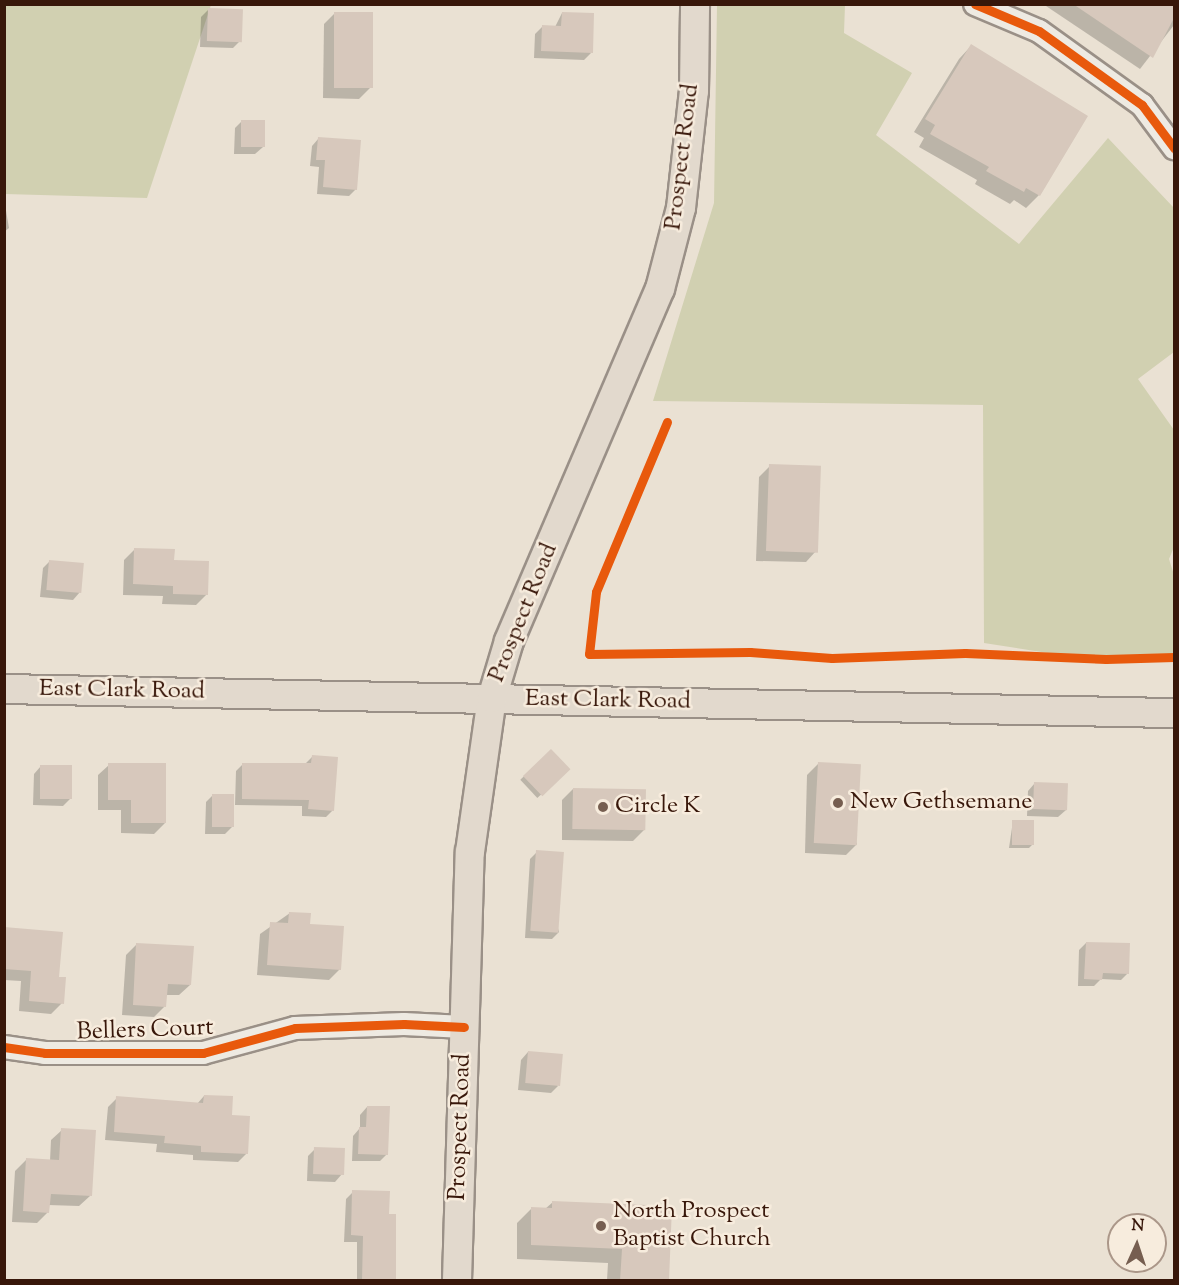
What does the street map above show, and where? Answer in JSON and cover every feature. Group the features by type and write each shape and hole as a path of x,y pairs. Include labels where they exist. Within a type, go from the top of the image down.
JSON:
{"main road":[{"name":"Prospect Road","path":"457,1281 470,852 492,698 509,640 660,289 681,208 694,91 695,4"},
{"name":"East Clark Road","path":"4,689 1174,713"}],"street":[{"path":"975,4 1039,31 1142,105 1174,148"},
{"name":"Bellers Court","path":"4,1047 45,1053 203,1053 295,1028 404,1024 464,1027"}],"green space":[{"path":"5,5 211,5 147,198 5,194"},
{"path":"717,5 845,5 844,33 912,73 876,135 1019,244 1108,138 1174,208 1174,352 1138,379 1174,430 1174,547 1169,559 1174,575 1174,662 1073,657 984,643 983,405 653,401 714,203"}],"building":[{"path":"1073,4 1174,4 1174,18 1153,58"},
{"path":"208,8 243,9 242,42 207,41"},
{"path":"334,12 373,12 373,88 334,88"},
{"path":"562,12 594,13 593,53 541,51 542,25 561,26"},
{"path":"971,44 1088,116 1040,196 1026,188 1024,192 986,171 989,167 930,134 935,125 925,119"},
{"path":"241,120 265,120 265,147 241,147"},
{"path":"318,137 361,140 357,190 323,187 325,160 316,160"},
{"path":"769,464 821,466 818,553 766,551"},
{"path":"134,548 175,549 174,560 209,561 208,595 173,594 173,586 133,584"},
{"path":"49,560 84,563 81,593 46,590"},
{"path":"551,749 570,769 542,796 523,776"},
{"path":"312,755 338,757 334,811 308,809 309,800 242,799 242,763 311,763"},
{"name":"New Gethsemane","path":"818,762 861,764 857,845 814,843"},
{"path":"108,763 166,763 166,823 131,823 131,800 108,800"},
{"path":"40,765 72,765 72,799 40,799"},
{"path":"1034,782 1068,783 1067,810 1033,809"},
{"path":"573,788 646,789 645,830 572,829"},
{"path":"212,794 234,794 234,827 212,827"},
{"path":"1012,820 1034,820 1034,845 1012,845"},
{"path":"536,850 564,852 558,933 530,931"},
{"path":"289,912 311,913 310,924 344,926 341,970 267,965 270,922 288,923"},
{"path":"4,927 63,932 59,977 66,977 64,1004 29,1001 31,971 4,969"},
{"path":"1086,942 1130,943 1129,974 1103,973 1102,980 1084,979"},
{"path":"136,943 194,946 191,985 168,984 166,1007 133,1005"},
{"path":"528,1051 563,1054 560,1086 525,1083"},
{"path":"204,1095 233,1096 232,1115 250,1116 248,1154 201,1152 201,1146 164,1143 165,1136 114,1132 116,1096 203,1103"},
{"path":"367,1106 390,1106 388,1155 358,1154 359,1127 366,1127"},
{"path":"61,1128 96,1130 92,1196 51,1194 49,1213 23,1211 26,1158 59,1160"},
{"path":"314,1147 345,1148 344,1175 313,1174"},
{"path":"352,1190 390,1191 389,1214 396,1214 396,1281 362,1281 363,1236 351,1235"},
{"name":"North Prospect Baptist Church","path":"552,1201 672,1206 669,1281 620,1281 622,1249 531,1245 531,1207 552,1208"}],"cycle path":[{"path":"975,4 1039,31 1142,105 1174,148"},
{"path":"667,422 596,592 589,654 750,652 832,658 965,653 1106,659 1174,657"},
{"path":"4,1047 45,1053 203,1053 295,1028 404,1024 464,1027"}],"place":[{"name":"New Gethsemane","path":"838,803"},
{"name":"Circle K","path":"603,807"},
{"name":"North Prospect Baptist Church","path":"601,1226"}]}
